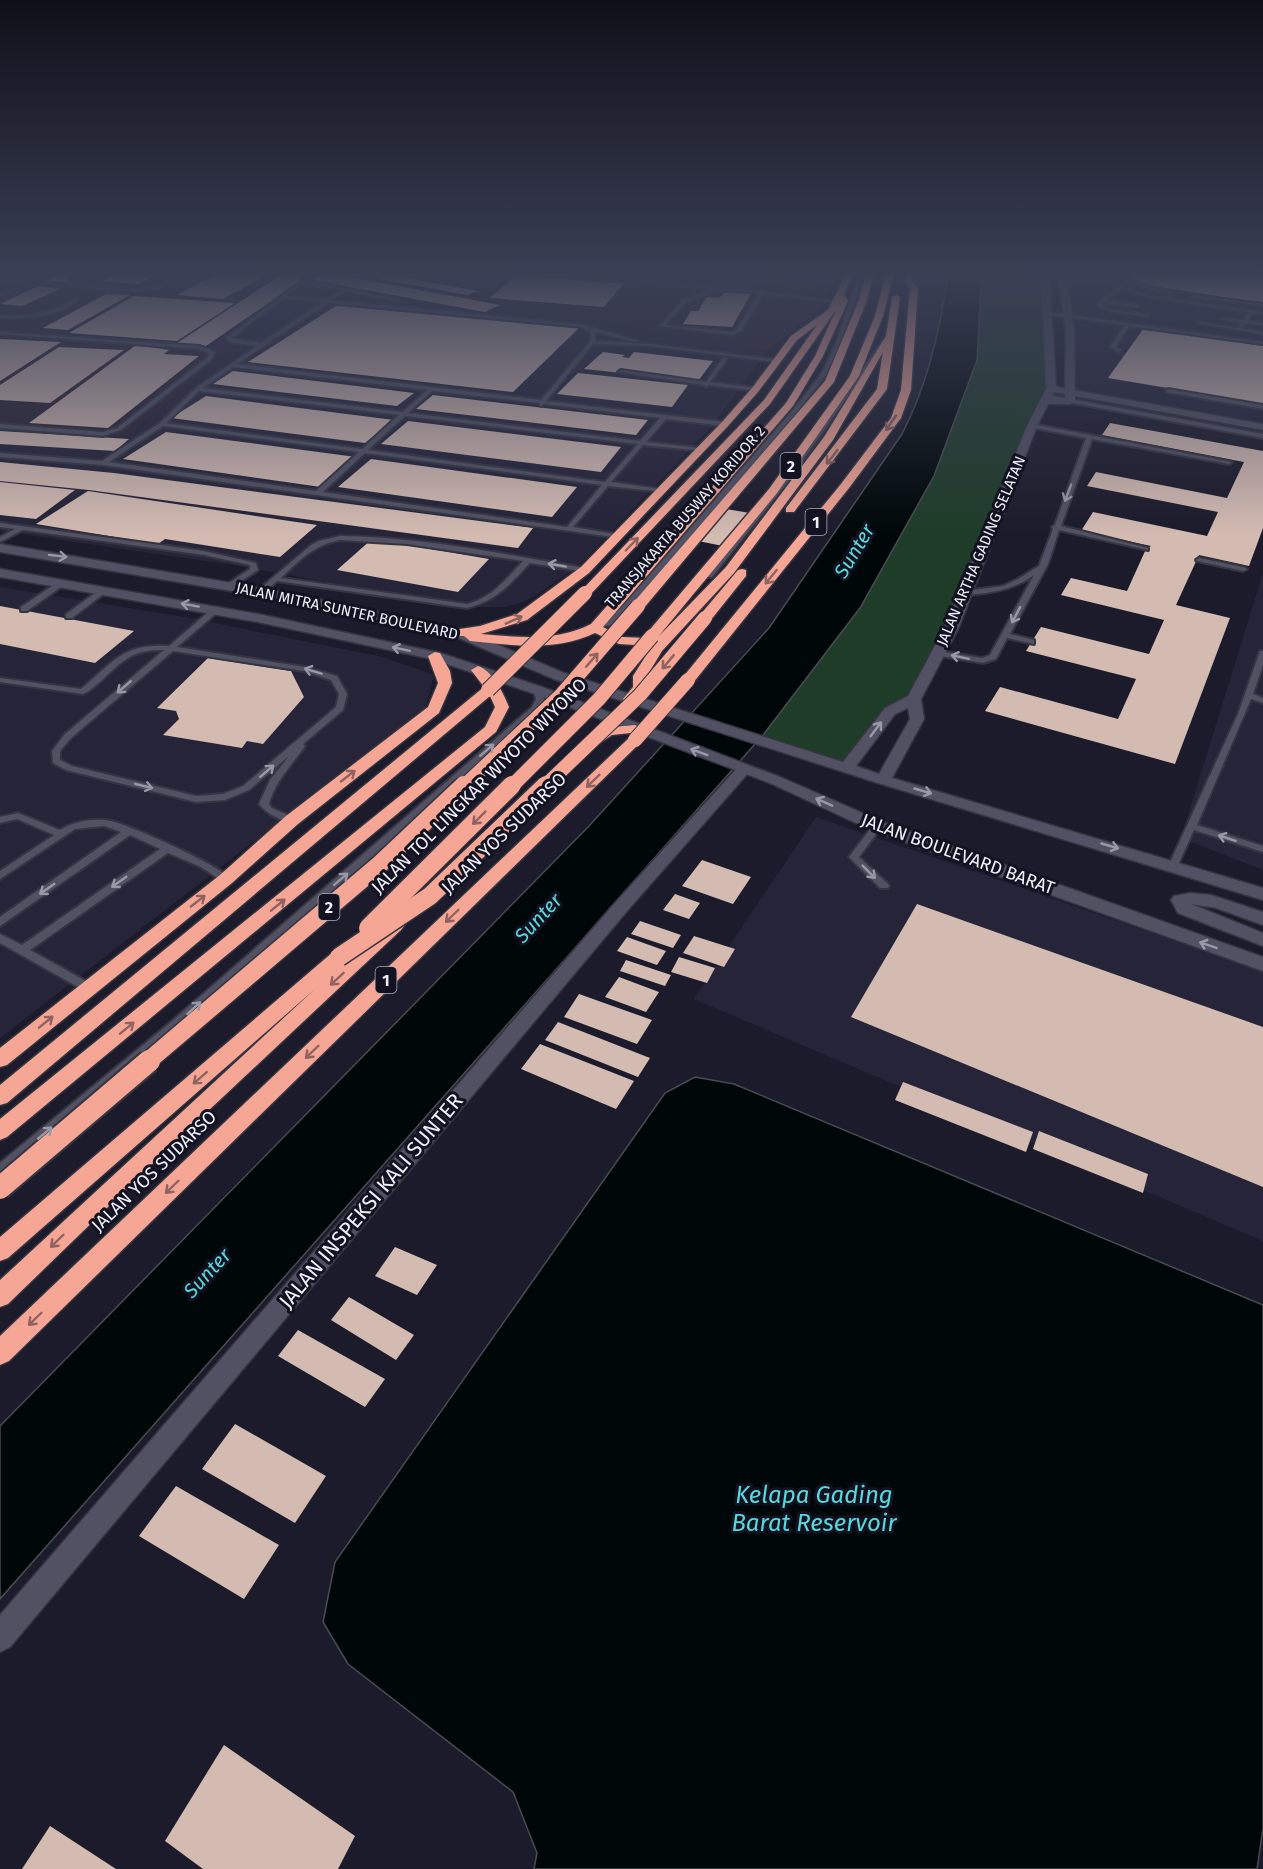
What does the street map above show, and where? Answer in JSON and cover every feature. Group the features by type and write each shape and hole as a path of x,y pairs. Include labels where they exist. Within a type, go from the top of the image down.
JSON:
{"highway":[{"path":"0,1097 488,690 535,646 761,396 789,360"},
{"path":"753,451 790,404 816,360"},
{"path":"464,635 511,640 565,639 583,635 596,627 788,412 801,390 825,360"},
{"name":"JALAN TOL LINGKAR WIYOTO WIYONO","path":"0,1188 380,864 561,695 829,382 838,360"},
{"name":"JALAN TOL LINGKAR WIYOTO WIYONO","path":"0,1251 339,957 599,699 744,526 854,376 861,360"},
{"path":"630,699 640,688 640,676 664,640 730,570 829,438 874,360"},
{"path":"339,957 430,896 640,695 736,580 854,429 882,389 887,360"},
{"name":"JALAN YOS SUDARSO","path":"0,1353 635,740 688,680 845,486 896,418 906,390 909,360"},
{"path":"464,635 522,617 585,570 725,424 761,396 775,362"},
{"path":"596,627 612,638 624,641 664,640"},
{"path":"0,1059 226,879 292,820 434,710 445,691 446,675 435,656"},
{"path":"0,1131 460,757 491,729 502,707 496,693 478,670"},
{"path":"0,1296 167,1136 603,735 615,729 635,729"}],"street":[{"name":"JALAN ARTHA GADING SELATAN","path":"884,780 918,719 914,699 966,593 1032,426 1048,396 1048,360"},
{"path":"1070,360 1071,396"},
{"path":"1048,396 1071,396 1263,427"},
{"name":"JALAN MITRA SUNTER BOULEVARD","path":"0,548 229,586 464,635 559,676 847,768"},
{"name":"JALAN MITRA SUNTER BOULEVARD","path":"2,575 64,582 216,610 435,656 537,690 657,737"},
{"path":"914,699 890,711 847,768 1263,894"},
{"name":"JALAN BOULEVARD BARAT","path":"657,737 743,768 877,826 1263,964"},
{"name":"JALAN INSPEKSI KALI SUNTER","path":"0,1637 621,907 743,768"},
{"path":"1263,919 1190,897 1180,900 1184,909 1263,940"}],"lane":[{"path":"0,426 86,434 103,434 119,429 207,360"},
{"path":"103,463 162,424 198,389 239,360"},
{"path":"541,404 577,360"},
{"path":"706,385 723,360"},
{"path":"745,360 775,362"},
{"path":"762,360 775,362"},
{"name":"TRANSJAKARTA BUSWAY KORIDOR 2","path":"830,360 824,373 799,406 609,625 611,632 635,640 654,637 746,534 871,360"},
{"path":"232,365 541,404 725,424"},
{"path":"621,372 761,396"},
{"path":"198,389 700,450"},
{"path":"318,493 430,390"},
{"path":"1168,391 1263,407"},
{"path":"1071,396 1263,436"},
{"path":"568,528 611,483 663,417"},
{"path":"162,424 661,491"},
{"path":"1032,426 1229,462"},
{"path":"938,653 990,659 1044,564 1055,527 1089,438"},
{"path":"0,455 103,463 619,536"},
{"path":"0,525 204,553 254,564 254,570 229,586"},
{"path":"1055,527 1146,549"},
{"path":"0,540 22,528"},
{"path":"260,592 320,542 339,539 373,539 585,570"},
{"path":"276,579 467,606 483,604 493,597 528,560"},
{"path":"1199,560 1243,569"},
{"path":"966,593 1019,584 1044,564"},
{"path":"24,609 64,582"},
{"path":"69,616 105,590"},
{"path":"0,680 79,693 127,652 148,646 168,648 305,669 334,678 343,694 340,708 246,788 225,797 196,799 69,768 56,761 56,751 68,736 168,648 216,610"},
{"name":"TRANSJAKARTA BUSWAY KORIDOR 2","path":"596,627 612,622"},
{"path":"1005,636 1031,642"},
{"path":"1174,866 1210,787 1263,653"},
{"path":"0,1171 175,1025 535,708 540,699 537,690"},
{"path":"1248,695 1263,701"},
{"path":"292,820 269,810 264,804 266,795 305,738"},
{"path":"0,820 18,816 60,834"},
{"path":"0,876 60,834 74,826 89,824 119,826 226,879"},
{"path":"877,826 854,857 884,886"},
{"path":"1191,826 1263,849"},
{"path":"0,922 129,831"},
{"path":"24,949 167,849"},
{"path":"0,938 24,949 89,988"}],"shaded area":[{"path":"0,360 219,360 126,438 0,428"},
{"path":"219,360 760,360 712,426 580,565 537,595 521,603 503,607 459,607 239,566 0,531 0,428 126,438"},
{"path":"1068,360 1263,360 1263,427 1071,392"},
{"path":"1263,573 1263,870 1181,838"},
{"path":"0,587 185,617 383,657 434,675 425,709 0,1038"},
{"path":"816,817 1263,971 1263,1241 694,999"}],"green space":[{"path":"977,360 1050,360 1051,389 966,593 914,699 890,711 847,768 808,755 763,735 860,608 958,407"}],"water":[{"name":"Sunter","path":"931,360 977,360 934,476 860,608 763,735 0,1599 0,1426 589,826 769,628 902,434"},
{"name":"Kelapa Gading Barat Reservoir","path":"695,1077 734,1084 1263,1305 1263,1828 1257,1869 534,1869 537,1853 513,1792 348,1664 323,1622 335,1562 665,1093"}],"building":[{"path":"0,360 33,360 0,381"},
{"path":"38,360 110,360 50,403 0,400 0,385"},
{"path":"115,360 194,360 108,428 29,423"},
{"path":"251,360 546,360 513,392 248,362"},
{"path":"594,360 713,361 698,381 584,369"},
{"path":"1121,360 1263,360 1263,404 1108,378"},
{"path":"233,371 414,393 397,406 213,384"},
{"path":"578,373 688,385 672,407 557,394"},
{"path":"433,395 648,420 636,435 416,409"},
{"path":"206,396 394,420 365,443 171,418"},
{"path":"408,421 621,447 601,472 381,444"},
{"path":"1110,423 1263,451 1263,528 1249,566 1199,555 1176,605 1230,618 1175,764 985,711 1000,687 1118,719 1136,679 1026,651 1041,627 1149,654 1164,620 1061,595 1071,578 1127,591 1146,549 1151,546 1081,531 1093,512 1207,536 1218,512 1087,486 1096,472 1227,498 1244,462 1102,435"},
{"path":"0,431 129,439 115,451 0,444"},
{"path":"166,432 356,457 321,487 123,459"},
{"path":"371,459 577,487 552,517 338,487"},
{"path":"0,462 114,473 533,528 518,548 89,490 0,481"},
{"path":"0,482 75,490 36,519 0,515"},
{"path":"88,491 317,525 280,557 165,539 158,544 36,524"},
{"path":"726,509 750,513 723,546 698,541"},
{"path":"372,539 489,559 458,592 337,570"},
{"path":"0,606 134,631 95,663 0,644"},
{"path":"208,658 291,671 304,697 263,744 247,741 242,748 163,735 179,719 176,711 157,708"},
{"path":"702,860 751,877 733,904 682,886"},
{"path":"675,894 700,903 689,919 663,910"},
{"path":"917,904 1263,1027 1263,1187 851,1017"},
{"path":"640,921 681,935 673,948 631,934"},
{"path":"694,936 735,949 724,967 683,953"},
{"path":"627,937 666,951 657,965 617,951"},
{"path":"679,957 715,968 707,983 671,972"},
{"path":"626,960 671,975 665,986 620,971"},
{"path":"619,977 659,992 646,1012 605,997"},
{"path":"579,994 652,1020 637,1044 564,1017"},
{"path":"558,1022 650,1058 638,1077 545,1040"},
{"path":"540,1044 634,1081 616,1109 521,1069"},
{"path":"903,1082 1033,1132 1026,1152 895,1100"},
{"path":"1039,1131 1148,1174 1143,1193 1033,1149"},
{"path":"395,1247 437,1265 417,1295 375,1276"},
{"path":"349,1297 414,1335 396,1360 331,1320"},
{"path":"298,1330 385,1379 365,1407 278,1356"},
{"path":"235,1424 326,1476 295,1523 202,1469"},
{"path":"176,1486 279,1545 244,1599 139,1536"},
{"path":"224,1745 355,1836 338,1869 203,1869 165,1841"},
{"path":"50,1826 116,1869 22,1869"}]}
